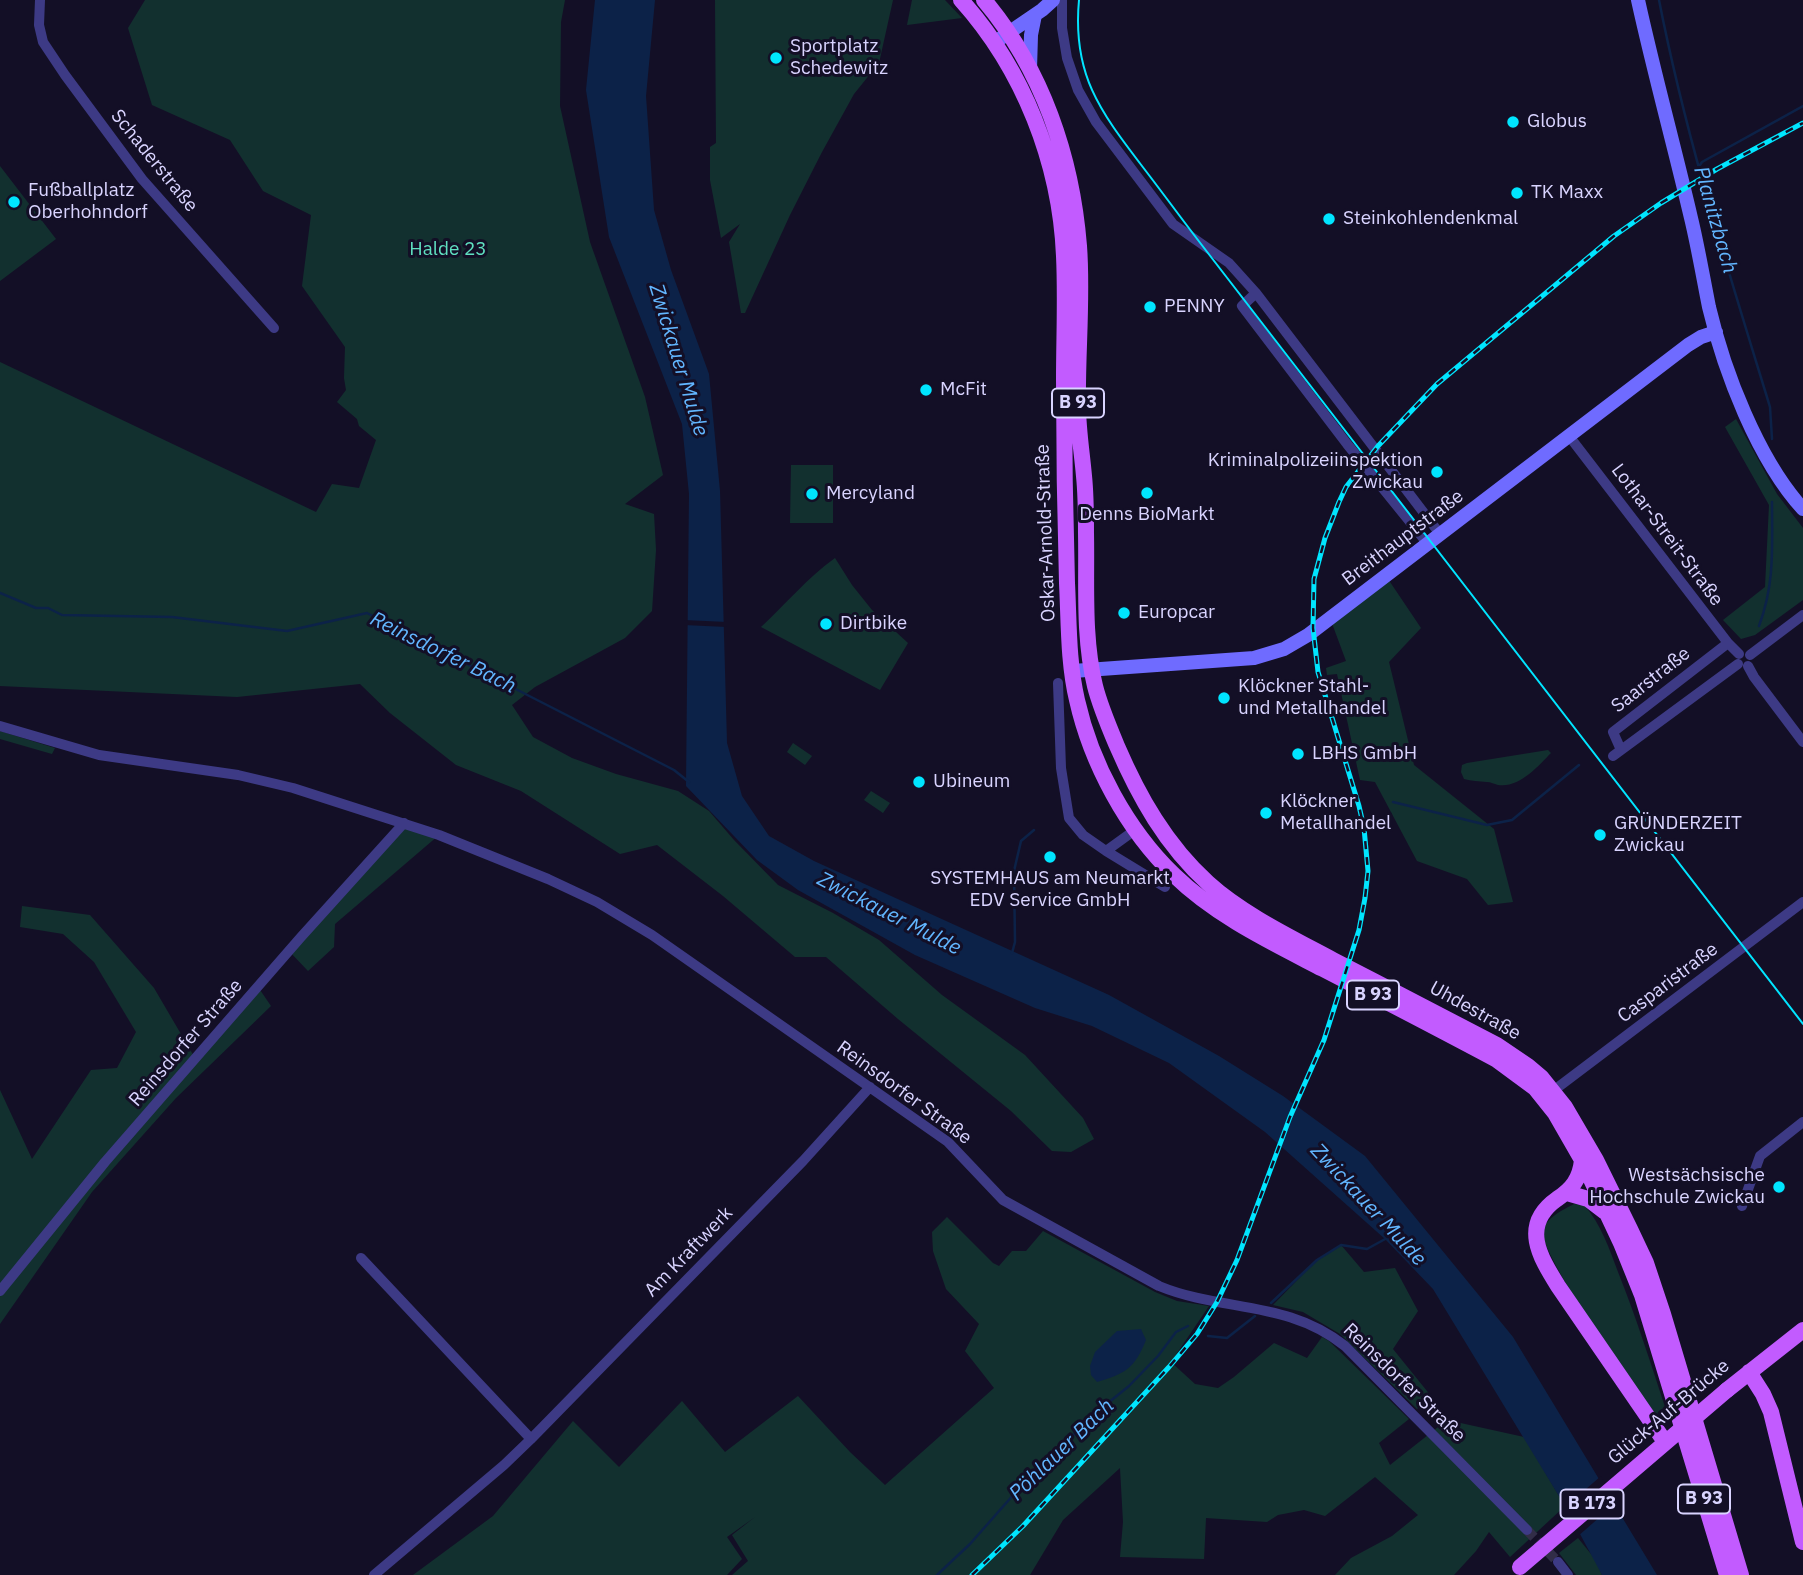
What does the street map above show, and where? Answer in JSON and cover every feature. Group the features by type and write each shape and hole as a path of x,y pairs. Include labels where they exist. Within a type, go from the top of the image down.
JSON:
{"main road":[{"name":"Oskar-Arnold-Straße","path":"961,0 994,43 1021,89 1035,119 1059,207 1064,267 1064,502 1073,671"},
{"name":"Oskar-Arnold-Straße","path":"985,0 1030,69 1051,114 1073,204 1079,246 1078,407 1084,479 1087,608 1092,668"},
{"path":"994,43 1053,0"},
{"path":"1638,0 1692,219 1716,332 1736,390 1759,442 1778,476 1803,509"},
{"path":"1030,69 1031,34 1035,15"},
{"name":"Breithauptstraße","path":"1073,671 1254,658 1284,649 1308,635 1688,345 1716,332"},
{"name":"Uhdestraße","path":"1092,668 1095,686 1111,732 1142,800 1160,828 1209,884 1229,900 1283,933 1497,1045 1528,1066 1553,1091 1577,1125 1596,1160 1646,1263 1741,1575"},
{"name":"Uhdestraße","path":"1073,671 1076,697 1092,748 1107,781 1146,845 1199,898 1278,945 1497,1059 1522,1077 1555,1113 1582,1160 1632,1268 1727,1575"},
{"path":"1582,1160 1581,1171 1575,1184 1540,1217 1536,1230 1537,1245 1543,1260 1576,1313 1665,1442"},
{"path":"1567,1193 1588,1199 1608,1215"},
{"name":"B 173","path":"1749,1372 1803,1330"},
{"path":"1749,1372 1771,1412 1803,1542"},
{"name":"Glück-Auf-Brücke","path":"1515,1571 1749,1372"}],"street":[{"name":"Schaderstraße","path":"40,0 39,25 43,42 65,75 142,179 274,328"},
{"path":"1062,0 1062,28 1067,58 1078,90 1096,122 1173,224 1229,263 1256,293 1440,534"},
{"path":"1256,293 1242,306 1427,544"},
{"name":"Lothar-Streit-Straße","path":"1569,436 1728,643 1744,660 1803,742"},
{"name":"Saarstraße","path":"1728,643 1613,732 1617,753 1803,615"},
{"path":"1058,683 1061,768 1069,818 1083,835 1165,887"},
{"name":"Reinsdorfer Straße","path":"0,726 99,755 238,775 293,788 439,835 597,902 652,935 948,1142 1003,1200 1177,1294 1276,1312 1298,1319 1332,1336 1527,1530"},
{"name":"Reinsdorfer Straße","path":"0,1291 105,1161 404,823"},
{"path":"1106,851 1135,830"},
{"name":"Casparistraße","path":"1553,1091 1803,902"},
{"name":"Am Kraftwerk","path":"374,1575 531,1439 794,1170 870,1087"},
{"path":"1742,1206 1760,1156 1803,1122"},
{"path":"361,1258 531,1439"},
{"path":"1558,1562 1567,1575"}],"green space":[{"name":"Halde 23","path":"145,0 565,0 561,22 560,106 590,242 645,397 663,475 625,504 654,514 656,550 652,611 625,638 535,687 512,705 533,737 572,758 616,774 678,791 709,811 778,885 879,940 942,995 1025,1055 1083,1118 1094,1139 1071,1152 1052,1151 1011,1111 826,957 795,957 657,845 620,854 521,791 456,765 390,713 360,684 237,697 0,686 0,362 316,512 332,484 359,488 376,440 337,402 346,390 345,347 302,286 311,215 263,191 230,140 152,105 128,28"},
{"path":"715,0 893,0 879,63 854,94 822,152 745,313 741,313 729,242 740,224 721,238 710,180 710,147 716,143"},
{"path":"912,0 945,0 962,18 907,25"},
{"name":"Fußballplatz Oberhohndorf","path":"0,166 56,239 0,281"},
{"path":"1736,419 1777,494 1803,528 1803,600 1755,635 1741,639 1723,620 1765,587 1769,505 1725,427"},
{"name":"Mercyland","path":"791,465 833,465 833,523 790,523"},
{"name":"Dirtbike","path":"835,558 872,610 908,643 880,690 761,627"},
{"path":"1386,576 1421,628 1389,662 1414,765 1494,829 1513,902 1488,905 1467,879 1417,861 1375,782 1360,780 1337,674 1327,675 1326,668 1346,661 1330,618"},
{"path":"0,731 55,748 52,754 0,739"},
{"path":"793,743 812,756 805,765 787,752"},
{"path":"1548,750 1551,753 1540,764 1514,783 1498,785 1467,780 1461,772 1462,765 1467,763"},
{"path":"871,791 890,803 883,813 864,800"},
{"path":"404,823 439,835 335,924 334,947 308,971 289,951"},
{"path":"22,906 90,915 154,988 195,1058 258,987 271,1006 176,1098 92,1192 0,1324 0,1090 32,1159 91,1070 117,1068 136,1032 94,962 63,934 20,927"},
{"path":"1574,1204 1584,1205 1604,1237 1637,1323 1667,1416 1652,1413 1572,1293 1546,1246 1544,1227 1555,1215"},
{"path":"947,1217 999,1266 1012,1251 1026,1251 1043,1231 1155,1292 1177,1301 1209,1306 1171,1362 1195,1384 1218,1388 1274,1343 1307,1358 1322,1337 1409,1419 1379,1443 1390,1465 1447,1420 1524,1437 1565,1506 1510,1557 1489,1532 1454,1575 1335,1575 1351,1558 1392,1536 1418,1515 1375,1477 1325,1516 1304,1510 1278,1515 1267,1522 1206,1518 1204,1559 1120,1557 1123,1522 1120,1468 1063,1520 1030,1575 732,1575 748,1561 732,1535 755,1517 727,1537 742,1559 727,1575 413,1575 493,1516 573,1421 619,1467 682,1401 725,1452 798,1396 885,1485 994,1388 965,1351 979,1324 946,1289 933,1251 932,1232"},
{"path":"1341,1245 1364,1272 1395,1268 1418,1311 1393,1349 1431,1396 1417,1409 1340,1334 1303,1312 1273,1305 1317,1260"},
{"path":"1578,1538 1595,1559 1602,1575 1576,1575 1559,1553"}],"water":[{"name":"Zwickauer Mulde","path":"595,0 655,0 646,96 654,210 671,270 709,374 720,491 727,743 742,796 769,836 814,861 1109,995 1219,1056 1283,1096 1365,1156 1513,1337 1657,1575 1602,1575 1565,1506 1433,1289 1385,1239 1265,1132 1169,1063 1092,1026 1035,1008 915,955 798,890 757,860 686,786 689,494 682,424 609,237 586,90"},
{"path":"1141,1329 1146,1340 1138,1357 1122,1373 1097,1382 1091,1375 1090,1366 1095,1352 1117,1331"}],"pier":[{"path":"684,620 727,622 727,627 684,625"},
{"path":"1601,1476 1617,1502 1577,1537 1563,1509"}],"waterway":[{"name":"Planitzbach","path":"1659,0 1695,154 1770,407 1772,439"},
{"path":"1700,165 1803,106"},
{"name":"Planitzbach","path":"1759,626 1770,580 1772,502"},
{"name":"Reinsdorfer Bach","path":"0,593 62,615 172,617 287,631 367,613 674,770 689,782"},
{"name":"Planitzbach","path":"1393,802 1487,825 1512,820 1579,765"},
{"name":"Planitzbach","path":"1012,953 1015,942 1014,871 1021,841 1034,830"},
{"name":"Pöhlauer Bach","path":"1271,1303 1317,1260 1341,1245 1367,1249 1387,1238"},
{"name":"Pöhlauer Bach","path":"1208,1336 1227,1338 1255,1316"},
{"name":"Pöhlauer Bach","path":"937,1575 970,1544 1022,1485 1098,1411 1129,1386 1158,1356 1176,1332 1188,1326"}],"tunnel":[{"path":"1527,1530 1558,1562"}],"tram line":[{"path":"1079,0 1078,26 1085,71 1092,90 1113,127 1803,1024"}],"railway":[{"path":"972,1575 1023,1526 1197,1334 1217,1302 1237,1260 1290,1117 1324,1040 1359,930 1368,871 1364,828 1318,672 1313,628 1314,579 1325,538 1346,487 1378,446 1437,384 1614,236 1717,169 1803,123"}],"place":[{"name":"Sportplatz Schedewitz","path":"776,58"},
{"name":"Globus","path":"1513,122"},
{"name":"TK Maxx","path":"1517,193"},
{"name":"Fußballplatz Oberhohndorf","path":"14,202"},
{"name":"Steinkohlendenkmal","path":"1329,219"},
{"name":"PENNY","path":"1150,307"},
{"name":"McFit","path":"926,390"},
{"name":"Kriminalpolizeiinspektion Zwickau","path":"1437,472"},
{"name":"Denns BioMarkt","path":"1147,493"},
{"name":"Mercyland","path":"812,494"},
{"name":"Europcar","path":"1124,613"},
{"name":"Dirtbike","path":"826,624"},
{"name":"Klöckner Stahl- und Metallhandel","path":"1224,698"},
{"name":"LBHS GmbH","path":"1298,754"},
{"name":"Ubineum","path":"919,782"},
{"name":"Klöckner Metallhandel","path":"1266,813"},
{"name":"GRÜNDERZEIT Zwickau","path":"1600,835"},
{"name":"SYSTEMHAUS am Neumarkt EDV Service GmbH","path":"1050,857"},
{"name":"Westsächsische Hochschule Zwickau","path":"1779,1187"}]}
